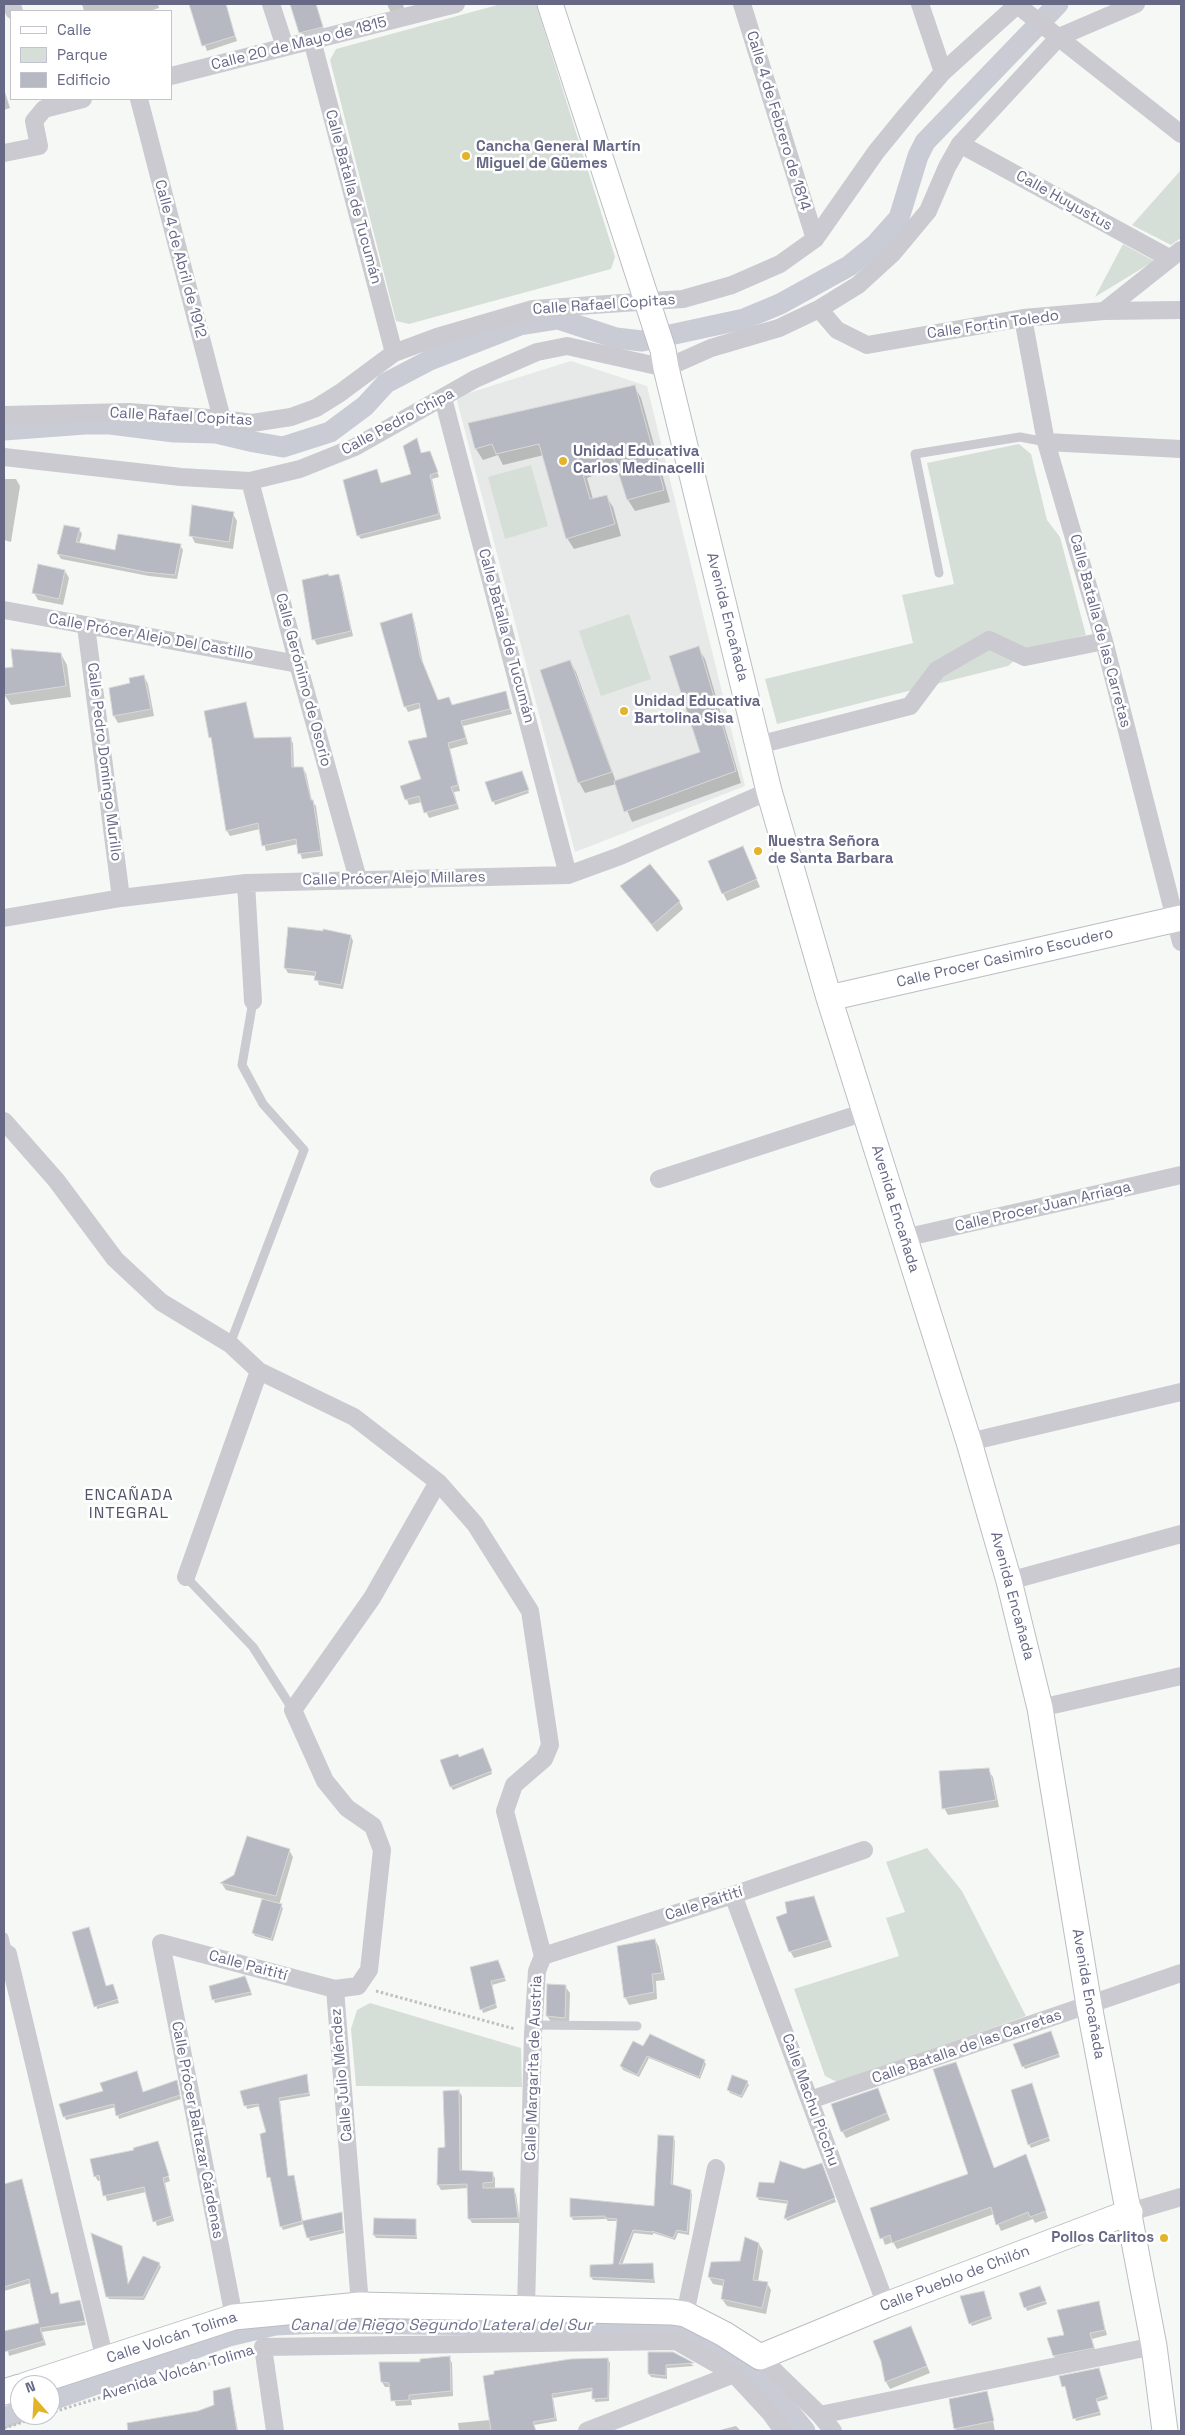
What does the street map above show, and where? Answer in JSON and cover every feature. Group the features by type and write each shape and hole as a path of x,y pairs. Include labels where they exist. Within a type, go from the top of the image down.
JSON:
{"main road":[{"name":"Avenida Encañada","path":"550,4 664,359 769,791 829,998 969,1442 1009,1581 1040,1708 1089,2005 1130,2212 1154,2346 1165,2431"},
{"name":"Calle Procer Casimiro Escudero","path":"829,998 1179,927"},
{"name":"Calle Pueblo de Chilón","path":"760,2357 886,2306 1130,2212"},
{"name":"Calle Volcán Tolima","path":"58,2375 234,2316 360,2305 672,2312 685,2314 724,2334 760,2357"}],"street":[{"path":"272,4 284,47"},
{"name":"Calle 20 de Mayo de 1815","path":"172,76 456,4"},
{"name":"Calle 4 de Febrero de 1814","path":"742,4 815,239"},
{"path":"920,4 943,72"},
{"path":"664,359 711,348 779,328 819,309 858,285 893,253 928,211 947,167 960,144 1055,34 1136,4"},
{"path":"1022,8 1181,134"},
{"name":"Calle Rafael Copitas","path":"4,415 129,412 222,418 252,423 292,418 316,408 340,393 394,353 437,337 533,309 649,308 732,285 780,264 815,239 876,152 943,72 1022,8"},
{"name":"Calle Batalla de Tucumán","path":"312,40 394,353"},
{"path":"4,153 39,146 34,121 42,104 75,100"},
{"name":"Calle 4 de Abril de 1912","path":"139,100 222,418"},
{"name":"Calle Huyustus","path":"960,144 1175,254"},
{"path":"1104,311 1175,254"},
{"name":"Calle Fortin Toledo","path":"819,309 838,330 867,345 1023,318 1104,311 1181,310"},
{"name":"Calle Batalla de las Carretas","path":"1023,318 1046,442 1104,641 1179,927"},
{"name":"Calle Pedro Chipa","path":"4,458 181,477 250,481 300,469 355,447 475,379 537,352 567,346 664,359"},
{"name":"Calle Batalla de Tucumán","path":"443,398 568,875"},
{"path":"1046,442 1181,449"},
{"name":"Calle Gerónimo de Osorio","path":"250,481 298,664 358,879"},
{"name":"Calle Prócer Alejo Del Castillo","path":"4,610 298,664"},
{"name":"Calle Pedro Domingo Murillo","path":"86,626 121,898"},
{"path":"758,744 910,706 937,670 989,640 1025,657 1104,641"},
{"name":"Calle Prócer Alejo Millares","path":"4,918 121,898 246,883 568,875 620,856 769,791"},
{"path":"246,883 253,1001"},
{"path":"659,1179 865,1112"},
{"path":"4,1121 56,1180 115,1259 161,1302 230,1344 259,1371 354,1417 438,1482 372,1598 293,1710 325,1781 347,1808 373,1826 382,1850 369,1970 358,1986"},
{"name":"Calle Procer Juan Arriaga","path":"904,1238 1181,1175"},
{"path":"186,1577 259,1371"},
{"path":"969,1442 1181,1392"},
{"name":"Calle Margarita de Austria","path":"438,1482 475,1524 530,1611 550,1745 544,1759 514,1785 505,1811 543,1956 537,1971 534,2030 526,2308"},
{"path":"1009,1581 1181,1534"},
{"path":"1040,1708 1181,1676"},
{"name":"Calle Paitití","path":"543,1956 733,1895 864,1850"},
{"name":"Calle Machu Picchu","path":"733,1895 886,2306"},
{"name":"Calle Paitití","path":"161,1943 335,1989"},
{"name":"Calle Prócer Baltazar Cárdenas","path":"161,1943 234,2316"},
{"path":"6,1946 106,2360"},
{"name":"Calle Batalla de las Carretas","path":"810,2100 1181,1973"},
{"name":"Calle Julio Méndez","path":"358,1986 335,1989 360,2305"},
{"path":"685,2314 716,2168"},
{"name":"Calle Pueblo de Chilón","path":"1130,2212 1181,2197"},
{"name":"Avenida Volcán Tolima","path":"263,2347 676,2341 734,2374 771,2414 783,2431"},
{"path":"820,2415 1154,2346"},
{"path":"263,2347 275,2431"},
{"path":"760,2357 820,2415 833,2431"},
{"path":"587,2431 612,2427 734,2374"}],"lane":[{"path":"940,573 915,454 1020,436 1046,442"},
{"path":"230,1344 304,1150 263,1104 242,1065 253,1001"},
{"path":"186,1577 253,1647 293,1710"},
{"path":"534,2030 637,2026"}],"path":[{"path":"358,1986 534,2030"},
{"name":"Avenida Volcán Tolima","path":"60,2411 263,2347"}],"shaded area":[{"path":"571,361 647,386 745,786 575,852 456,397"}],"green space":[{"name":"Cancha General Martín Miguel de Güemes","path":"501,4 536,4 615,257 611,269 409,324 396,321 330,60 336,49"},
{"path":"1181,170 1181,238 1171,245 1132,225"},
{"path":"1123,244 1154,261 1095,297"},
{"path":"1019,444 1031,454 1047,520 1060,537 1086,635 1027,650 1008,666 777,724 765,679 913,643 902,595 954,584 927,463"},
{"path":"531,465 548,526 505,539 488,477"},
{"path":"629,614 651,679 601,696 579,631"},
{"path":"927,1848 962,1891 1026,2016 837,2082 825,2076 794,1989 899,1956 886,1918 905,1912 886,1862"},
{"path":"370,2003 521,2048 522,2087 356,2086 351,2029 357,2010"}],"building":[{"path":"189,4 226,4 235,36 202,46"},
{"path":"290,4 316,4 323,27 299,33"},
{"path":"635,385 664,490 627,500 613,456 581,467 590,499 607,495 615,524 566,539 539,444 496,454 492,444 475,449 468,423"},
{"path":"417,438 421,453 430,451 438,472 430,475 439,514 357,536 343,480 377,469 381,483 411,474 403,446"},
{"path":"192,505 234,512 229,542 189,536"},
{"path":"64,525 80,528 76,542 115,550 118,534 181,544 175,575 145,572 57,554"},
{"path":"38,564 65,570 59,599 32,593"},
{"path":"328,574 329,576 339,574 351,631 312,640 302,580"},
{"path":"412,613 420,656 438,700 449,697 452,705 506,691 510,709 461,721 466,738 448,743 458,785 451,787 457,804 424,813 419,796 405,800 400,786 421,779 408,741 427,737 419,703 404,707 380,623"},
{"path":"699,646 736,771 624,812 614,781 700,752 669,656"},
{"path":"11,649 61,653 66,686 4,695 4,668 13,667"},
{"path":"570,660 612,772 578,783 540,670"},
{"path":"144,675 151,709 113,716 109,688 130,683 129,678"},
{"path":"246,702 254,738 291,737 292,767 303,767 311,800 313,800 321,851 298,854 296,839 262,846 258,823 226,831 211,737 209,738 204,711"},
{"path":"522,771 529,790 492,802 485,782"},
{"path":"743,846 757,879 722,894 708,861"},
{"path":"650,864 680,901 652,925 620,886"},
{"path":"288,927 323,931 323,929 351,935 341,985 314,980 316,972 284,968"},
{"path":"483,1748 492,1771 450,1787 440,1760 458,1754 459,1757"},
{"path":"989,1768 996,1800 942,1809 939,1771"},
{"path":"247,1836 290,1849 276,1896 220,1883 234,1875"},
{"path":"814,1896 829,1940 789,1952 776,1917 787,1913 785,1902"},
{"path":"262,1899 282,1904 271,1939 252,1933"},
{"path":"89,1927 106,1986 113,1984 118,1999 94,2007 72,1932"},
{"path":"655,1939 662,1973 652,1974 654,1992 624,1998 617,1946"},
{"path":"498,1960 505,1978 491,1981 496,2004 480,2010 470,1967"},
{"path":"245,1976 251,1992 212,2000 209,1986"},
{"path":"547,1984 566,1985 565,2018 546,2016"},
{"path":"1051,2031 1059,2054 1022,2067 1013,2044"},
{"path":"650,2034 705,2060 699,2077 647,2056 637,2075 620,2066 633,2041 643,2046"},
{"path":"956,2062 994,2168 1026,2154 1046,2211 1030,2217 1028,2212 996,2225 991,2207 892,2243 890,2235 880,2239 870,2208 968,2174 933,2069"},
{"path":"137,2071 143,2092 177,2080 180,2095 116,2116 114,2104 63,2117 59,2104 103,2091 100,2083"},
{"path":"307,2074 309,2093 279,2098 288,2176 294,2175 302,2221 280,2227 270,2177 267,2178 260,2134 266,2132 258,2104 244,2106 240,2091"},
{"path":"732,2075 748,2081 741,2096 727,2090"},
{"path":"1032,2083 1049,2137 1028,2145 1011,2090"},
{"path":"878,2088 887,2113 841,2132 831,2104"},
{"path":"459,2090 460,2170 493,2172 493,2182 483,2183 483,2188 514,2188 518,2218 468,2219 467,2184 437,2185 438,2148 445,2147 443,2091"},
{"path":"658,2135 674,2136 671,2184 691,2190 687,2232 677,2230 673,2238 652,2231 633,2230 619,2264 653,2263 654,2280 590,2277 590,2265 613,2264 617,2219 605,2218 605,2216 570,2217 570,2198 654,2206"},
{"path":"158,2141 169,2176 163,2178 172,2216 153,2222 144,2187 103,2196 99,2175 94,2177 90,2159 134,2150 133,2148"},
{"path":"780,2161 804,2169 822,2163 835,2198 784,2219 788,2201 756,2197 759,2182 774,2183"},
{"path":"22,2179 51,2294 58,2292 60,2304 80,2300 85,2321 40,2328 44,2341 4,2352 4,2331 39,2323 29,2279 4,2287 4,2184"},
{"path":"342,2212 343,2230 307,2238 302,2221"},
{"path":"374,2218 416,2219 416,2236 373,2235"},
{"path":"91,2233 122,2246 128,2284 143,2256 160,2263 143,2297 106,2297"},
{"path":"745,2237 759,2243 753,2280 768,2282 762,2308 721,2299 724,2280 708,2277 711,2262 740,2261"},
{"path":"1040,2286 1046,2301 1024,2308 1019,2293"},
{"path":"984,2291 991,2316 969,2324 960,2296"},
{"path":"1099,2301 1105,2330 1090,2333 1094,2348 1053,2356 1047,2338 1064,2335 1057,2310"},
{"path":"911,2326 927,2366 885,2382 881,2361 873,2341"},
{"path":"648,2352 673,2352 694,2363 666,2365 666,2376 648,2374"},
{"path":"450,2356 451,2391 409,2395 409,2400 391,2401 389,2383 381,2382 379,2362 420,2362 420,2359"},
{"path":"608,2358 608,2398 592,2399 592,2388 552,2394 555,2418 533,2422 536,2431 491,2431 483,2376 494,2374 494,2371 571,2359"},
{"path":"1099,2368 1107,2395 1096,2399 1100,2412 1073,2419 1065,2386 1062,2387 1059,2376"},
{"path":"230,2387 237,2431 128,2431 127,2423 198,2411 214,2405 213,2391"},
{"path":"987,2391 994,2421 954,2429 949,2399"}],"waterway":[{"path":"4,430 110,424 174,432 216,433 283,447 330,432 365,406 386,383 430,360 520,325 558,319 616,338 642,341 744,319 780,304 849,266 875,245 899,218 918,156 925,142 1058,4"},
{"name":"Canal de Riego Segundo Lateral del Sur","path":"60,2397 229,2336 275,2325 321,2323 674,2327 690,2329 752,2372 776,2396 805,2431"},
{"name":"Canal de Riego Segundo Lateral del Sur","path":"4,2418 10,2416"}],"place":[{"name":"Cancha General Martín Miguel de Güemes","path":"466,156"},
{"name":"Unidad Educativa Carlos Medinacelli","path":"563,461"},
{"name":"Unidad Educativa Bartolina Sisa","path":"624,711"},
{"name":"Nuestra Señora de Santa Barbara","path":"758,851"},
{"name":"Pollos Carlitos","path":"1164,2238"}],"district":[{"name":"ENCAÑADA INTEGRAL","path":"129,1505"}]}
